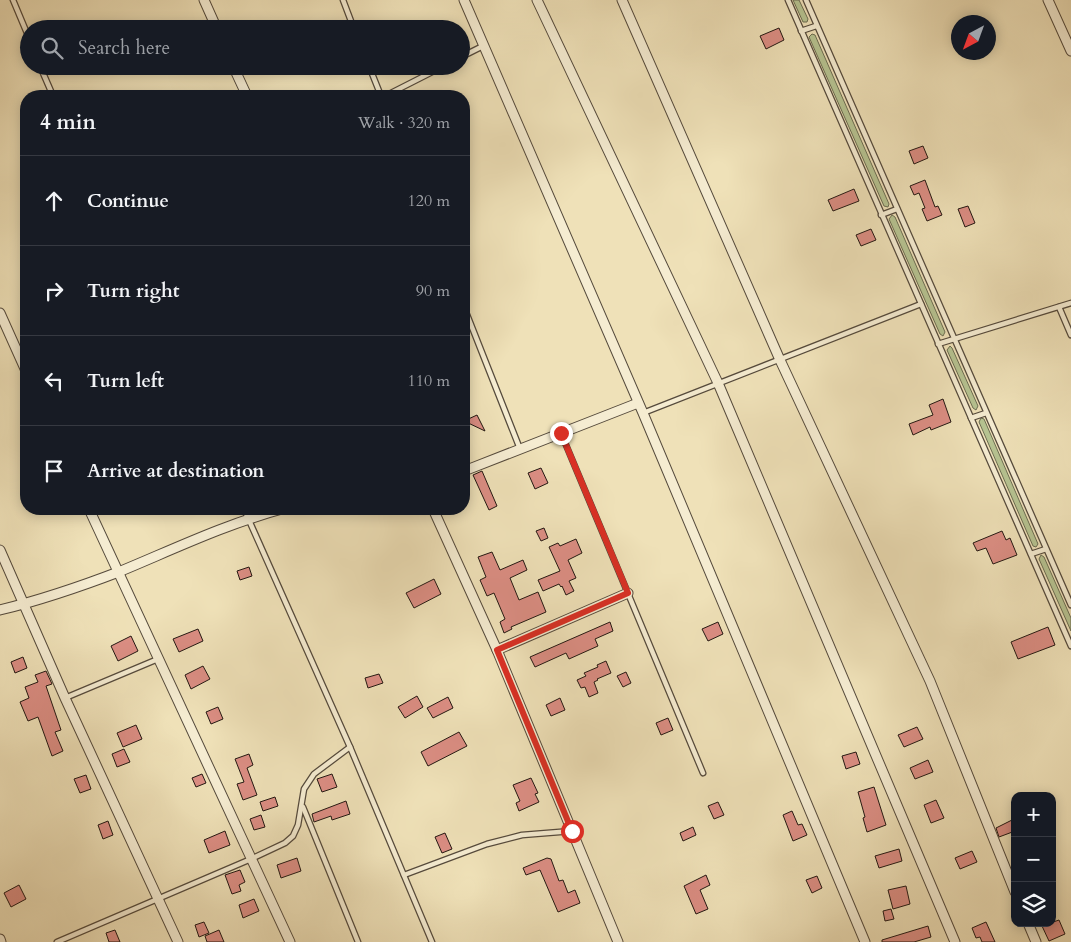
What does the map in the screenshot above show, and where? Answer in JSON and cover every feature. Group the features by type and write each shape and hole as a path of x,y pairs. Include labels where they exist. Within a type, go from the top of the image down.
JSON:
{"street":[{"path":"464,0 643,413 866,942"},
{"path":"537,0 718,383 955,942"},
{"path":"622,0 780,360 930,681 1011,882"},
{"path":"1048,0 1071,51"},
{"path":"207,1 214,20"},
{"path":"237,75 244,90"},
{"path":"0,313 20,357"},
{"path":"470,469 638,402"},
{"path":"92,515 290,942"},
{"path":"0,610 25,604 118,572 259,515"},
{"path":"436,515 497,650 618,942"},
{"path":"0,550 65,698 178,942"},
{"path":"497,650 628,593"},
{"path":"1030,927 1036,942"},
{"path":"0,938 2,942"}],"lane":[{"path":"14,0 22,20"},
{"path":"343,0 351,20"},
{"path":"788,0 881,215 1070,639 1071,646"},
{"path":"806,0 1071,605"},
{"path":"800,31 816,26"},
{"path":"470,53 484,46"},
{"path":"44,75 50,90"},
{"path":"372,75 378,90"},
{"path":"397,90 426,75"},
{"path":"881,215 897,209"},
{"path":"938,344 1071,303"},
{"path":"643,413 921,304"},
{"path":"1059,307 1071,335"},
{"path":"470,322 520,449"},
{"path":"971,418 986,412"},
{"path":"561,433 703,773"},
{"path":"247,515 350,747 432,942"},
{"path":"1031,554 1046,549"},
{"path":"65,698 159,658"},
{"path":"57,942 251,860 285,843 293,836 298,825 304,789 314,774 350,747"},
{"path":"302,806 358,942"},
{"path":"404,876 487,844 522,835 572,831"}],"green space":[{"path":"793,0 799,0 808,19 807,22 803,22"},
{"path":"812,34 815,35 889,204 888,207 884,206 809,37"},
{"path":"892,215 895,217 945,332 943,336 940,334 889,219"},
{"path":"950,346 978,406 976,410 973,408 947,350"},
{"path":"981,418 984,419 1038,544 1036,547 1033,546 979,422"},
{"path":"1041,555 1044,557 1071,618 1071,631 1039,559"}],"building":[{"path":"779,28 784,40 766,49 760,36"},
{"path":"923,146 928,158 914,164 909,151"},
{"path":"925,180 935,207 938,206 942,215 927,221 922,209 925,208 919,193 914,195 910,186"},
{"path":"854,189 859,201 833,211 828,200"},
{"path":"968,206 975,223 965,227 958,209"},
{"path":"871,229 876,240 861,246 856,235"},
{"path":"943,399 951,422 931,430 930,427 913,435 909,424 933,415 929,405"},
{"path":"477,415 485,431 470,424 470,418"},
{"path":"541,468 548,483 535,489 528,473"},
{"path":"482,471 497,506 489,510 473,475"},
{"path":"544,528 548,538 541,541 536,531"},
{"path":"1002,531 1006,540 1010,538 1017,555 993,564 986,548 977,551 973,543"},
{"path":"576,539 582,553 568,560 576,578 569,581 574,591 566,595 559,584 543,591 538,580 560,571 549,547 558,543 560,546"},
{"path":"492,552 500,570 523,560 527,570 510,578 519,600 538,592 546,612 511,627 512,629 504,633 500,622 505,619 494,593 487,596 480,580 486,577 478,557"},
{"path":"249,567 252,576 240,580 237,571"},
{"path":"434,579 441,594 414,608 406,593"},
{"path":"610,622 613,631 595,639 598,646 569,659 566,653 535,667 530,657"},
{"path":"718,622 723,634 708,641 702,629"},
{"path":"1048,627 1055,645 1018,659 1011,642"},
{"path":"198,629 203,641 179,652 173,639"},
{"path":"131,636 138,651 118,661 111,646"},
{"path":"23,657 27,668 15,673 11,662"},
{"path":"606,661 611,673 594,682 598,693 589,697 585,687 581,688 577,680 586,676 584,673"},
{"path":"203,666 210,679 191,689 185,675"},
{"path":"46,671 52,684 46,686 61,730 55,732 63,751 52,756 38,717 28,721 20,702 29,698 25,687 38,682 35,675"},
{"path":"626,672 631,683 623,687 617,676"},
{"path":"379,674 383,683 368,688 365,678"},
{"path":"417,696 423,707 405,718 398,707"},
{"path":"448,697 453,708 433,718 427,708"},
{"path":"560,698 565,710 551,716 546,705"},
{"path":"218,707 223,719 211,724 206,712"},
{"path":"668,718 673,730 661,735 656,723"},
{"path":"136,725 142,739 123,747 117,733"},
{"path":"917,727 923,739 904,747 898,735"},
{"path":"459,732 467,746 428,766 421,752"},
{"path":"124,749 130,762 117,767 112,754"},
{"path":"856,752 860,764 846,769 842,756"},
{"path":"249,754 253,765 247,768 257,795 243,800 237,784 244,782 235,759"},
{"path":"928,760 933,772 915,779 910,768"},
{"path":"202,774 206,783 196,787 192,778"},
{"path":"332,774 337,787 322,792 317,779"},
{"path":"86,775 91,789 80,793 74,779"},
{"path":"531,778 538,793 535,794 539,802 519,811 516,803 520,801 513,785"},
{"path":"874,787 886,825 867,832 858,792"},
{"path":"275,797 278,806 263,811 260,802"},
{"path":"936,800 944,818 931,823 924,805"},
{"path":"346,801 350,814 332,820 331,816 314,822 312,814"},
{"path":"718,802 724,815 714,819 708,806"},
{"path":"792,811 798,825 802,824 807,835 793,841 783,815"},
{"path":"261,815 265,827 254,830 250,819"},
{"path":"1011,820 1011,832 999,837 996,828"},
{"path":"108,821 113,835 103,839 98,825"},
{"path":"693,827 696,835 683,841 680,833"},
{"path":"225,831 230,845 209,853 204,840"},
{"path":"445,833 452,849 442,853 435,837"},
{"path":"899,849 902,861 879,868 875,856"},
{"path":"972,851 977,862 960,869 955,858"},
{"path":"297,858 301,871 281,878 277,865"},
{"path":"547,858 551,859 559,881 563,880 568,893 575,890 580,903 558,912 540,870 526,875 523,868"},
{"path":"240,870 245,882 239,885 241,891 232,894 225,875"},
{"path":"706,875 710,885 700,890 708,909 696,914 684,886"},
{"path":"817,876 822,888 812,893 806,880"},
{"path":"19,885 26,899 11,907 4,893"},
{"path":"906,886 910,904 893,909 888,890"},
{"path":"254,899 259,911 243,918 239,905"},
{"path":"891,909 894,919 885,921 883,911"},
{"path":"1059,920 1065,934 1049,941 1042,927 1056,927 1056,921"},
{"path":"204,922 209,933 199,937 195,925"},
{"path":"986,922 995,942 982,942 980,937 976,938 972,928"},
{"path":"928,926 931,937 914,942 882,942 882,940"},
{"path":"115,930 120,942 109,942 106,933"},
{"path":"219,930 224,942 207,942 205,936"}],"route":[{"path":"561,433 628,593 497,650 572,831"}]}
